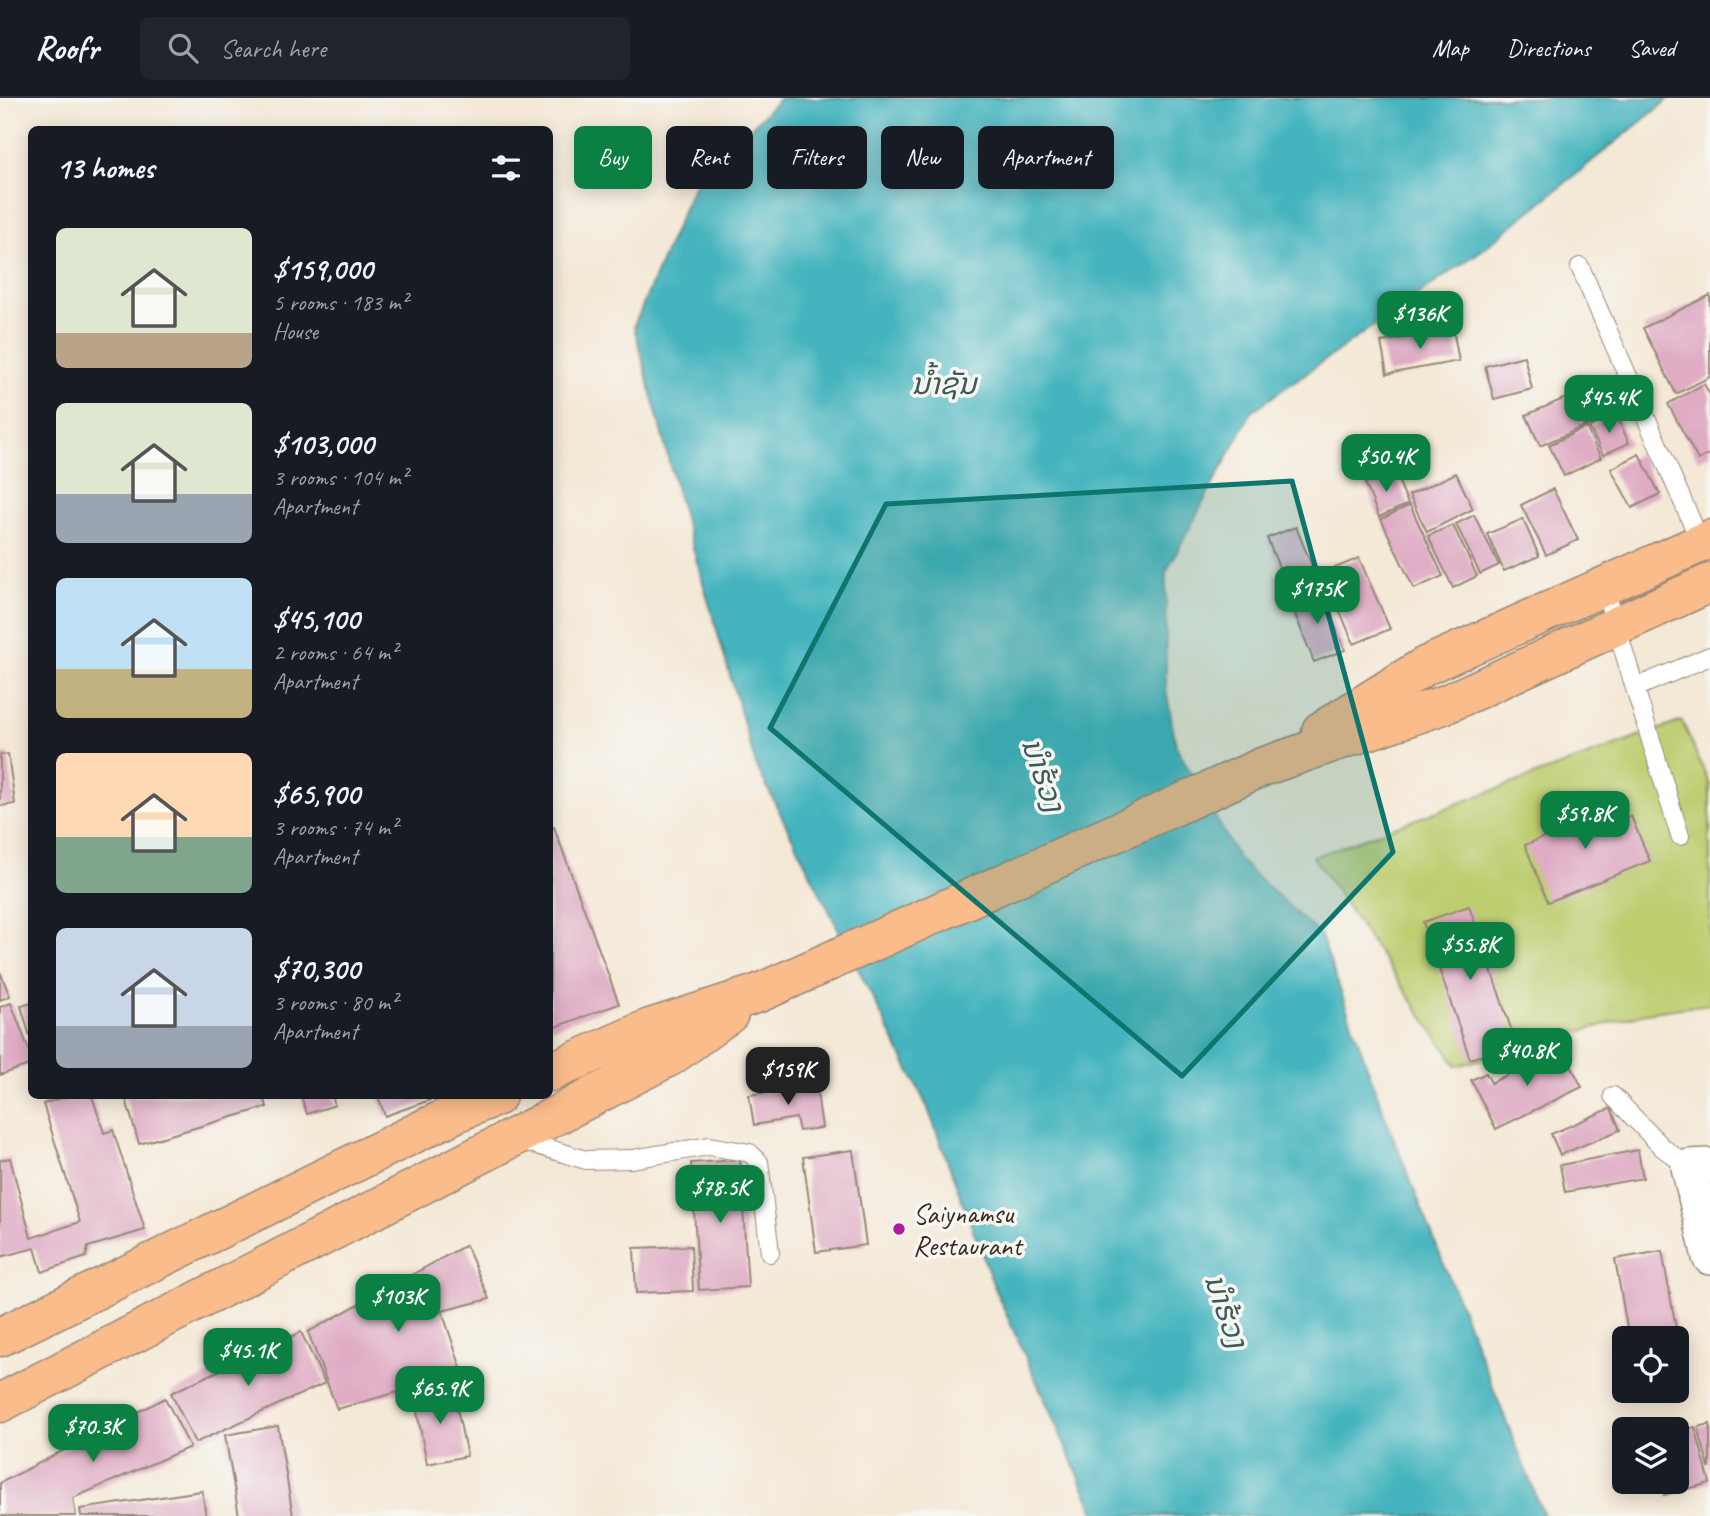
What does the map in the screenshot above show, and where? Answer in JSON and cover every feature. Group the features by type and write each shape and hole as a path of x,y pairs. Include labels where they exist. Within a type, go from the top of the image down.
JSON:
{"highway":[{"path":"1262,767 1425,666 1706,541"},
{"path":"553,1071 650,1028 759,993 1262,767 1446,704 1710,583"},
{"path":"0,1403 671,1056 759,993"},
{"path":"0,1337 454,1104 481,1099"}],"street":[{"path":"1699,1166 1710,1257"}],"lane":[{"path":"1580,267 1706,541"},
{"path":"1604,587 1680,836"},
{"path":"1635,688 1710,656"},
{"path":"1613,1096 1663,1148 1699,1166"},
{"path":"513,1138 586,1160 632,1159 709,1146 750,1153 760,1162 769,1253"}],"highlighted area":[{"path":"1292,481 1393,852 1182,1076 770,728 886,504"}],"green space":[{"path":"1682,721 1710,785 1710,1004 1646,1013 1457,1066 1313,857"}],"water":[{"name":"ນ້ຳຊັນ","path":"780,98 1670,98 1482,250 1252,411 1166,572 1166,689 1176,746 1239,860 1321,936 1384,1114 1544,1516 1097,1516 995,1289 927,1106 756,765 679,500 634,326 692,189 753,189 753,126"}],"building":[{"path":"1710,295 1710,377 1676,394 1643,328"},
{"path":"1453,329 1459,361 1387,374 1381,342"},
{"path":"1524,356 1532,389 1494,399 1485,366"},
{"path":"1598,384 1612,414 1540,446 1526,415"},
{"path":"1704,384 1710,395 1710,454 1698,460 1668,404"},
{"path":"1616,414 1629,443 1603,455 1589,427"},
{"path":"1586,427 1601,458 1564,476 1549,445"},
{"path":"1639,454 1660,494 1632,508 1611,469"},
{"path":"1394,470 1408,504 1379,517 1365,483"},
{"path":"1456,473 1473,509 1427,532 1409,495"},
{"path":"1553,489 1578,540 1546,555 1521,505"},
{"path":"1410,505 1443,576 1414,589 1381,519"},
{"path":"1474,515 1499,565 1480,574 1456,524"},
{"path":"1523,519 1539,556 1504,571 1487,534"},
{"path":"1453,525 1477,576 1453,588 1428,536"},
{"path":"1296,527 1316,576 1287,587 1267,538"},
{"path":"1359,558 1390,629 1354,644 1323,573"},
{"path":"1320,589 1345,650 1314,662 1290,601"},
{"path":"8,754 15,804 0,806 0,755"},
{"path":"1604,802 1613,824 1631,816 1650,861 1548,902 1525,845 1544,837 1540,827"},
{"path":"553,827 619,1004 553,1028"},
{"path":"1469,906 1516,1043 1470,1059 1423,922"},
{"path":"0,972 10,996 0,1000"},
{"path":"11,1003 28,1048 28,1065 0,1075 0,1007"},
{"path":"28,1004 28,1030 21,1006"},
{"path":"1562,1048 1582,1087 1496,1129 1471,1080 1486,1073 1491,1083"},
{"path":"816,1085 822,1128 799,1131 796,1118 754,1125 749,1095"},
{"path":"59,1099 93,1099 104,1133 113,1130 145,1230 88,1247 86,1257 42,1272 35,1248 0,1257 0,1160 10,1158 31,1238 80,1222 43,1104"},
{"path":"126,1099 265,1099 267,1107 139,1144"},
{"path":"302,1099 333,1099 335,1105 307,1114"},
{"path":"379,1099 430,1099 430,1100 385,1116"},
{"path":"1611,1108 1620,1130 1560,1155 1551,1134"},
{"path":"853,1150 866,1245 816,1252 803,1157"},
{"path":"1638,1150 1643,1178 1565,1192 1560,1165"},
{"path":"740,1160 748,1287 699,1290 691,1163"},
{"path":"466,1245 489,1299 442,1311 463,1374 337,1409 308,1332"},
{"path":"691,1246 693,1291 636,1293 634,1248"},
{"path":"1662,1251 1676,1326 1627,1326 1615,1259"},
{"path":"301,1332 325,1383 195,1443 171,1393"},
{"path":"453,1389 467,1456 427,1464 414,1396"},
{"path":"165,1398 190,1447 73,1498 76,1516 0,1516 0,1483"},
{"path":"1710,1424 1710,1468 1709,1468 1698,1427"},
{"path":"278,1426 293,1516 239,1516 225,1435"},
{"path":"1695,1427 1710,1483 1689,1488 1689,1429"},
{"path":"202,1491 206,1516 81,1516 80,1509"}],"place":[{"name":"Saiynamsu Restaurant","path":"899,1229"}],"water label":[{"name":"ນຳ້ຮວງ","path":"1043,775"},
{"name":"ນຳ້ຮວງ","path":"1226,1311"}]}
